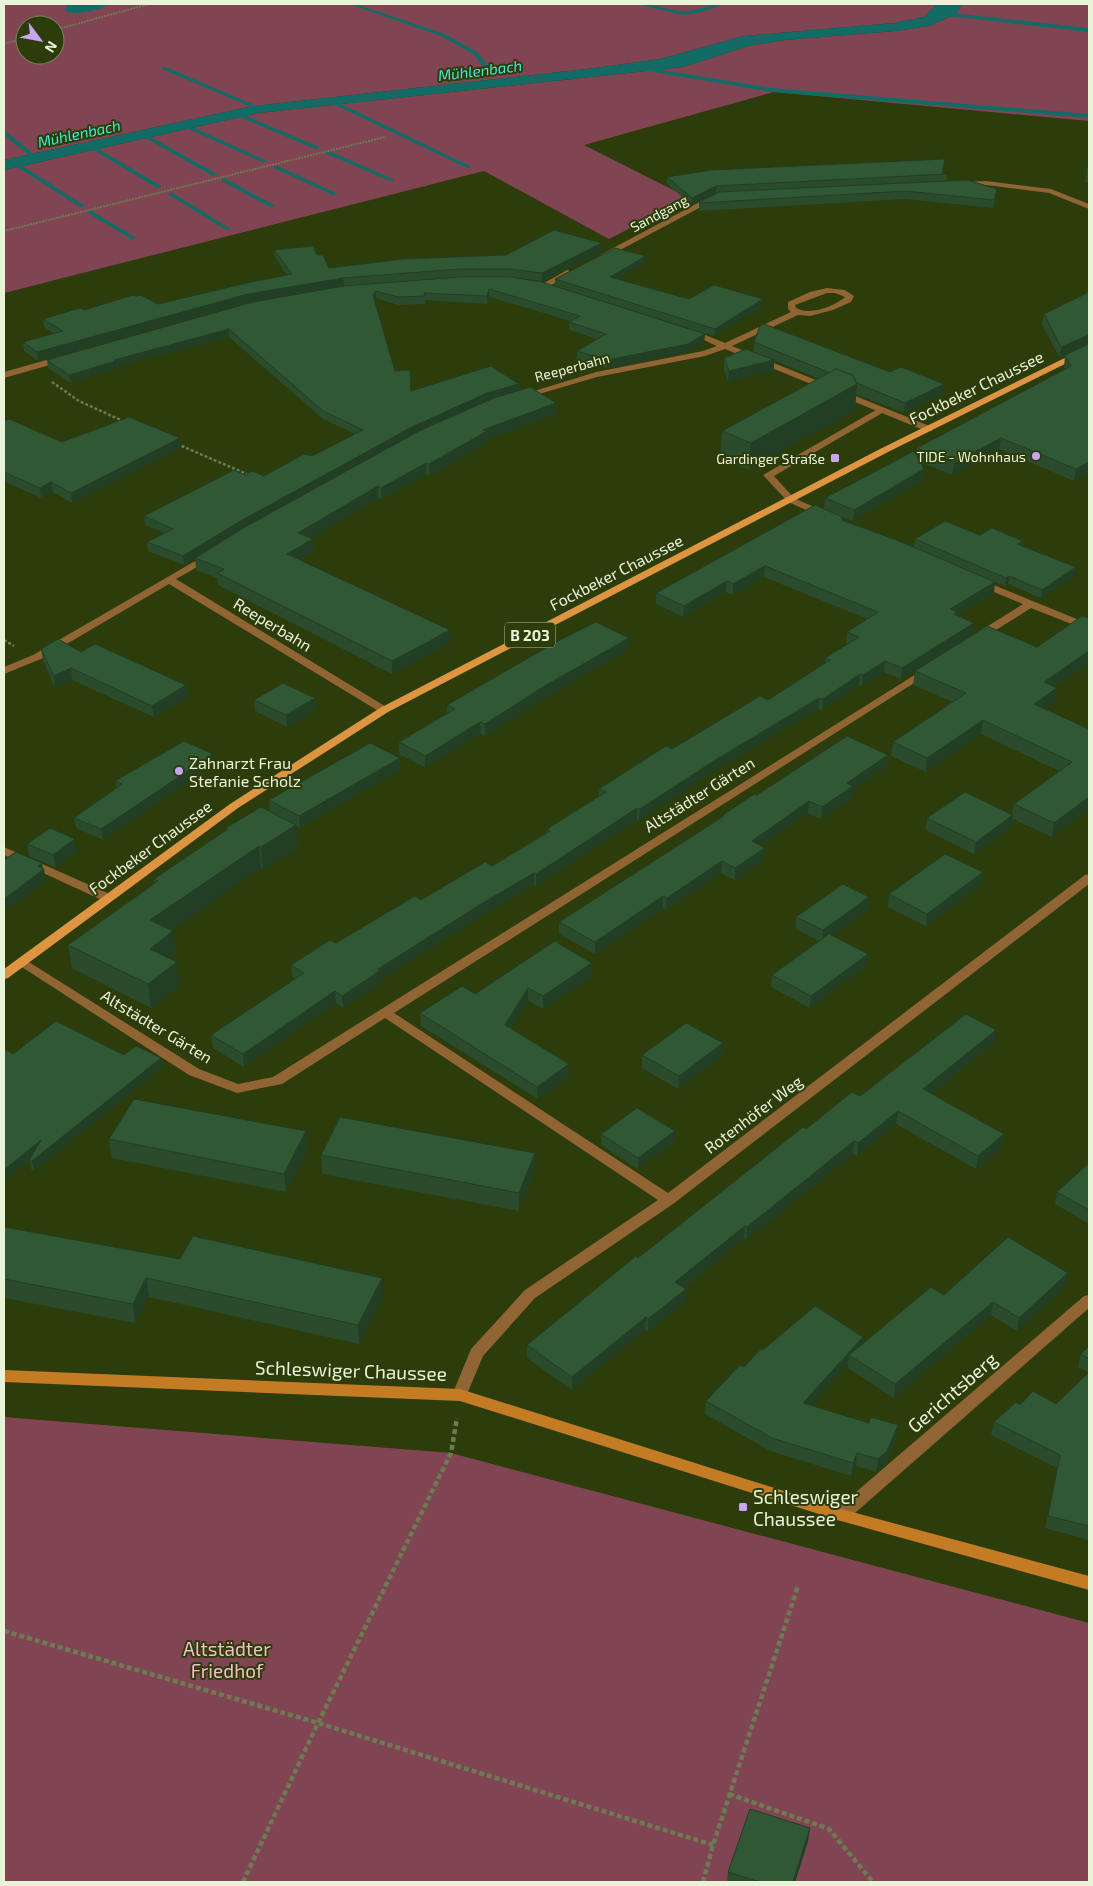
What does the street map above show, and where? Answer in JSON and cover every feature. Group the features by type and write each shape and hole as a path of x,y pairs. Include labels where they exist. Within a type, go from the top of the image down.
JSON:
{"main road":[{"name":"Fockbeker Chaussee","path":"4,974 234,806 384,710 885,450 1089,349"}],"street":[{"path":"950,185 986,183 1051,191 1089,207"},
{"name":"Sandgang","path":"595,260 716,197"},
{"path":"553,289 539,285 578,268"},
{"path":"823,290 844,292 850,296 848,300 815,314 797,312 792,309 792,304 823,290"},
{"name":"Reeperbahn","path":"510,400 596,375 705,353 726,346 797,312"},
{"path":"680,329 929,429"},
{"path":"4,375 69,357"},
{"path":"835,520 791,500 768,475 881,410"},
{"path":"4,671 37,657 218,550"},
{"path":"968,577 1089,628"},
{"name":"Reeperbahn","path":"170,580 384,710"},
{"path":"971,641 1030,604"},
{"name":"Altstädter Gärten","path":"20,962 194,1072 237,1089 276,1081 938,663"},
{"path":"4,851 108,898"},
{"name":"Rotenhöfer Weg","path":"460,1395 476,1353 530,1294 668,1200 1089,878"},
{"path":"386,1013 668,1200"},
{"name":"Gerichtsberg","path":"841,1515 1089,1300"},
{"name":"Schleswiger Chaussee","path":"4,1376 460,1395 841,1515 1089,1584"}],"path":[{"path":"65,27 149,4"},
{"path":"4,231 385,137"},
{"path":"31,367 78,402 133,425"},
{"path":"169,441 251,476"},
{"path":"242,1882 451,1453 460,1395"},
{"path":"703,1882 729,1794 798,1586"},
{"path":"4,1631 318,1723 713,1845"},
{"path":"729,1794 829,1829 873,1882"}],"green space":[{"path":"4,4 937,4 924,17 894,23 744,36 660,59 253,106 4,160"},
{"path":"962,4 1089,4 1089,121 774,92 584,145 689,198 609,239 484,171 4,293 4,170 258,113 683,67 748,46 784,40 896,31 929,26 956,14"},
{"name":"Altstädter Friedhof","path":"4,1417 451,1453 1089,1623 1089,1882 4,1882"}],"water":[{"path":"69,4 109,4 93,10 74,13 64,10"},
{"path":"937,4 962,4 956,14 929,26 896,31 784,40 748,46 683,67 258,113 4,170 4,160 253,106 660,59 744,36 894,23 924,17"}],"building":[{"path":"1089,156 1089,174 1086,174"},
{"path":"945,159 942,173 947,174 716,186 692,198 667,177 711,170"},
{"path":"967,180 997,189 994,200 905,191 699,203 719,192"},
{"path":"554,230 602,243 542,273 510,269 460,269 343,278 248,294 37,352 23,342 63,331 43,319 80,308 84,310 133,295 141,295 158,304 292,274 274,250 313,246 317,255 323,255 329,268 402,259 506,255"},
{"path":"615,248 646,256 610,277 689,299 714,285 763,299 715,329 555,279"},
{"path":"460,277 510,277 542,282 705,334 688,344 607,360 577,351 606,334 569,322 580,316 489,289 487,296 424,293 425,296 398,297 376,291 373,295 395,371 410,370 411,391 491,366 519,384 487,393 412,427 237,523 183,556 147,542 173,529 144,516 234,470 245,475 252,471 264,476 304,454 312,456 363,430 323,411 229,329 114,360 116,361 69,375 47,360 253,302 344,286"},
{"path":"1089,292 1089,335 1061,347 1044,314"},
{"path":"764,324 890,372 901,367 944,384 905,403 857,383 852,375 836,369 830,373 754,342 760,326"},
{"path":"1089,344 1089,462 1076,469 1001,438 954,463 917,448 1071,366 1065,355"},
{"path":"746,349 774,360 729,371 724,358"},
{"path":"836,369 852,375 857,384 751,443 722,431"},
{"path":"530,387 556,403 483,430 487,431 429,464 426,463 381,488 378,486 298,533 313,539 287,554 450,630 392,661 217,573 224,569 195,558 245,527 419,431 494,398"},
{"path":"129,417 180,438 71,493 51,482 40,488 4,472 4,421 9,419 62,442"},
{"path":"914,451 924,469 854,510 825,498"},
{"path":"815,505 843,517 841,518 844,519 842,520 904,543 995,582 950,609 957,612 954,614 974,623 902,668 885,661 863,675 860,674 823,699 819,698 717,759 640,809 637,808 536,874 534,873 481,904 378,969 381,970 342,996 335,991 243,1054 211,1035 304,973 291,965 330,940 336,943 415,896 421,900 485,862 492,866 550,831 547,829 606,792 599,789 666,746 672,749 760,696 768,700 830,660 825,658 859,637 847,632 878,612 765,566 733,584 727,581 684,606 656,593"},
{"path":"945,521 980,535 992,528 1023,541 1017,544 1076,567 1042,590 1009,576 1006,578 915,539"},
{"path":"1082,616 1089,618 1089,651 1044,682 1057,688 1034,704 1089,729 1089,797 1054,823 1014,804 1072,762 983,720 927,758 893,742 966,693 915,671 987,626 1037,647"},
{"path":"596,622 629,638 548,684 485,724 480,722 425,756 399,742 455,709 447,705 556,642"},
{"path":"58,639 81,652 95,644 186,685 152,706 71,668 54,676 41,649"},
{"path":"283,683 315,698 286,715 254,700"},
{"path":"847,736 888,755 847,783 853,786 822,807 809,801 752,841 765,848 735,868 722,861 667,898 663,896 595,942 559,922 724,816 754,794 757,795"},
{"path":"184,741 213,754 101,829 74,818 122,784 115,781"},
{"path":"370,743 400,758 299,816 269,800"},
{"path":"965,792 1013,815 976,842 927,818"},
{"path":"261,807 296,825 261,847 259,846 150,920 173,931 150,949 177,962 148,984 68,945 158,881 154,879 228,829 226,828"},
{"path":"50,828 75,839 53,855 27,844"},
{"path":"16,852 42,863 38,866 44,869 4,899 4,860"},
{"path":"945,854 983,872 927,914 889,894"},
{"path":"843,884 869,897 823,930 796,917"},
{"path":"829,934 868,954 811,996 772,975"},
{"path":"558,939 556,942 592,963 543,996 528,988 505,1025 569,1064 537,1087 420,1013 462,986 475,994"},
{"path":"966,1014 996,1030 923,1089 1004,1134 978,1156 898,1111 858,1143 854,1141 675,1282 686,1289 648,1319 646,1317 572,1377 527,1345 636,1256 638,1258 803,1127 806,1129 852,1092 860,1096"},
{"path":"56,1021 124,1055 136,1046 161,1058 32,1161 30,1159 41,1140 4,1170 4,1049 13,1054"},
{"path":"686,1023 723,1043 679,1076 642,1055"},
{"path":"134,1099 306,1131 284,1174 109,1139"},
{"path":"637,1108 675,1131 638,1158 601,1134"},
{"path":"340,1117 535,1153 519,1193 321,1155"},
{"path":"1089,1163 1089,1210 1057,1192"},
{"path":"4,1227 180,1259 193,1236 382,1278 358,1325 146,1278 133,1304 4,1279"},
{"path":"1008,1237 1068,1273 1019,1318 993,1302 895,1384 849,1355 931,1287 944,1295"},
{"path":"815,1306 863,1337 803,1403 869,1423 871,1417 898,1425 887,1451 878,1459 857,1453 853,1463 772,1438 706,1401 740,1365 744,1367 761,1349 763,1350"},
{"path":"1089,1346 1089,1359 1081,1354"},
{"path":"1089,1372 1089,1526 1048,1516 1060,1455 994,1422 1016,1402 1020,1405 1033,1391 1056,1404"},
{"path":"750,1809 810,1828 793,1882 760,1882 728,1872"}],"waterway":[{"name":"Mühlenbach","path":"352,4 443,35 475,53 492,74"},
{"path":"641,4 682,13 698,11 722,4"},
{"path":"942,14 1089,30"},
{"path":"164,68 263,110"},
{"path":"638,68 772,90 1089,116"},
{"path":"333,102 469,167"},
{"path":"237,114 317,148"},
{"path":"186,126 264,161"},
{"path":"4,132 37,159"},
{"path":"144,135 215,175"},
{"name":"Mühlenbach","path":"92,147 159,187"},
{"path":"327,152 392,180"},
{"path":"16,164 82,206"},
{"path":"276,167 335,194"},
{"path":"224,180 272,206"},
{"path":"171,194 228,229"},
{"path":"90,212 133,238"}],"place":[{"name":"TIDE - Wohnhaus","path":"1036,456"},
{"name":"Gardinger Straße","path":"835,458"},
{"name":"Zahnarzt Frau Stefanie Scholz","path":"179,771"},
{"name":"Schleswiger Chaussee","path":"743,1507"}]}
